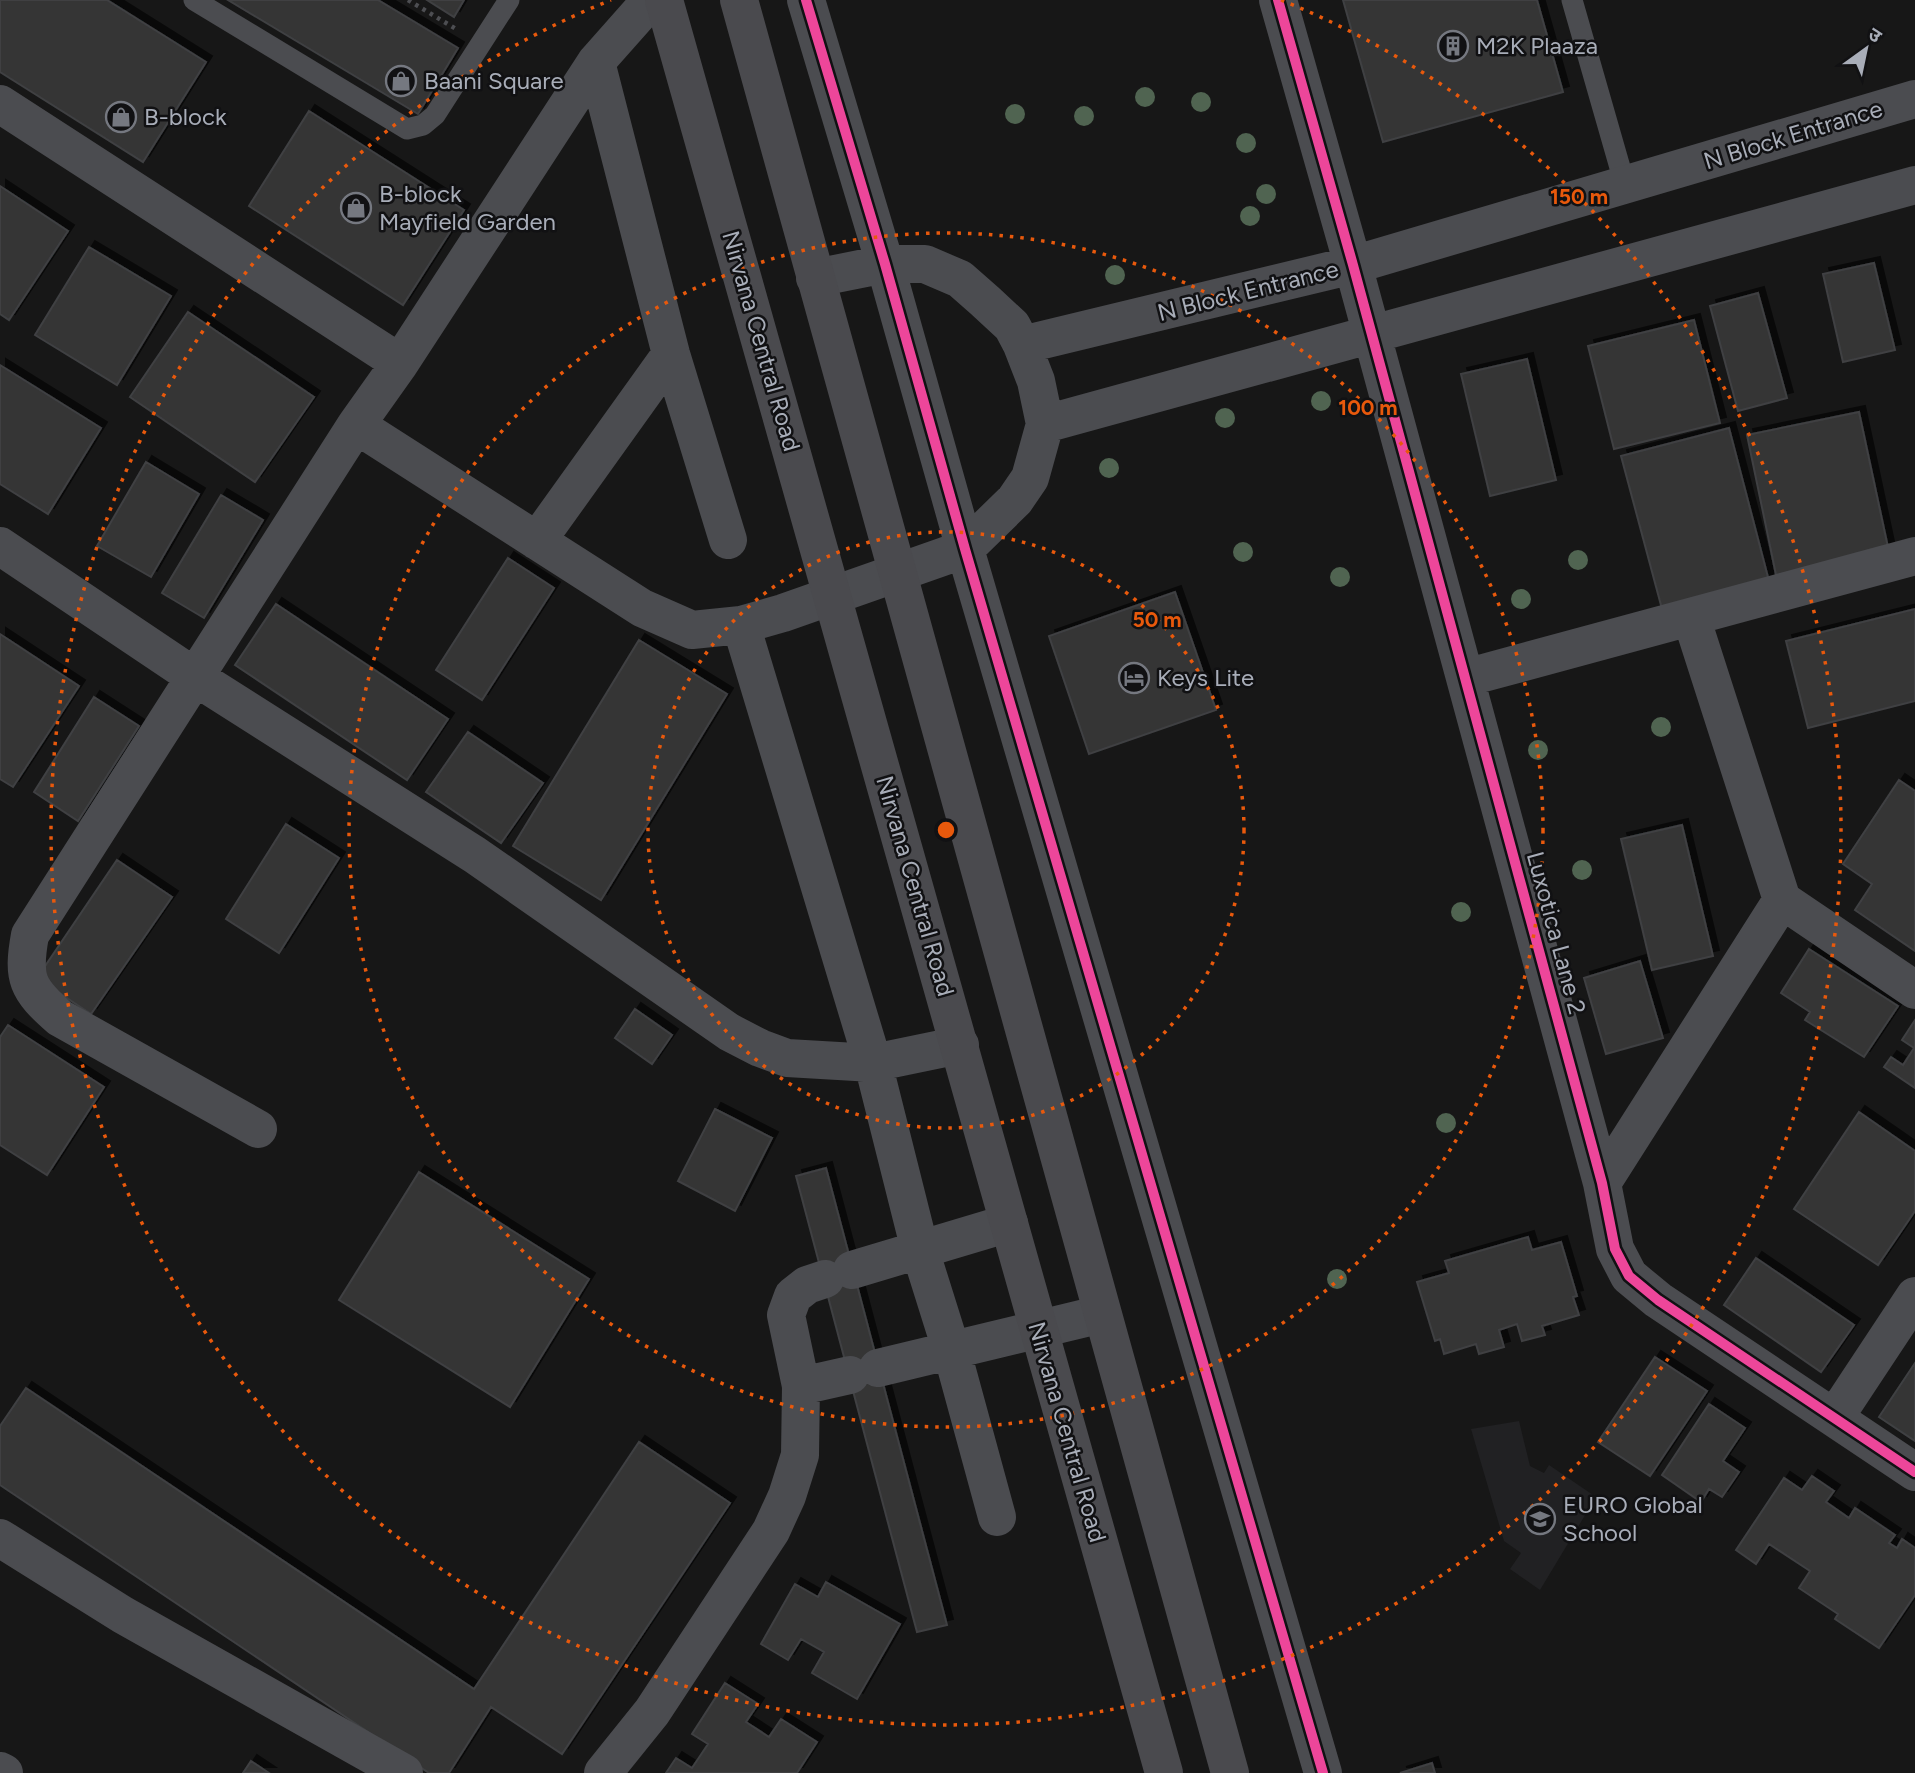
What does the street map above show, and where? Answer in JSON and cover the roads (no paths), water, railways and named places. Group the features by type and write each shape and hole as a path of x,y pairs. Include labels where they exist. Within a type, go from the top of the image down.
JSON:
{"main road":[{"name":"Nirvana Central Road","path":"664,0 1164,1773"},
{"path":"739,0 1230,1773"}],"street":[{"path":"258,1129 60,1018 38,999 26,976 30,935 356,425 400,363 596,62 651,0"},
{"path":"806,0 1323,1773"},
{"name":"Luxotica Lane 2","path":"1278,0 1372,334 1602,1183 1615,1249 1629,1276 1658,1300 1915,1472"},
{"path":"596,62 671,354 729,540"},
{"name":"N Block Entrance","path":"1022,345 1353,265 1915,99"},
{"path":"0,104 400,363"},
{"path":"1045,424 1915,185"},
{"path":"356,425 642,608 692,630 741,625 783,613 965,549 1015,500 1030,478 1045,424 1036,381 1012,326 960,279 925,264 885,264 815,278"},
{"path":"537,541 671,354"},
{"path":"0,546 195,677 475,855 729,1032 787,1058 873,1063 960,1045"},
{"path":"1465,678 1915,556"},
{"path":"1690,617 1782,900 1915,990"},
{"path":"741,625 873,1063 920,1250 952,1352 997,1517"},
{"path":"1602,1183 1782,900"},
{"path":"603,1773 652,1712 771,1531 787,1496 800,1455 801,1386 786,1315 793,1296 807,1285 1009,1223"},
{"path":"1835,1417 1915,1296"},
{"path":"801,1386 1102,1314"},
{"path":"0,1538 123,1615 404,1773"}],"lane":[{"path":"194,0 407,129 423,125 435,115 509,0"},
{"path":"1572,0 1625,185"}],"place":[{"name":"M2K Plaaza","path":"1453,46"},
{"name":"Baani Square","path":"401,81"},
{"name":"B-block","path":"121,117"},
{"name":"B-block Mayfield Garden","path":"356,208"},
{"name":"Keys Lite","path":"1134,678"},
{"name":"EURO Global School","path":"1540,1519"}]}
